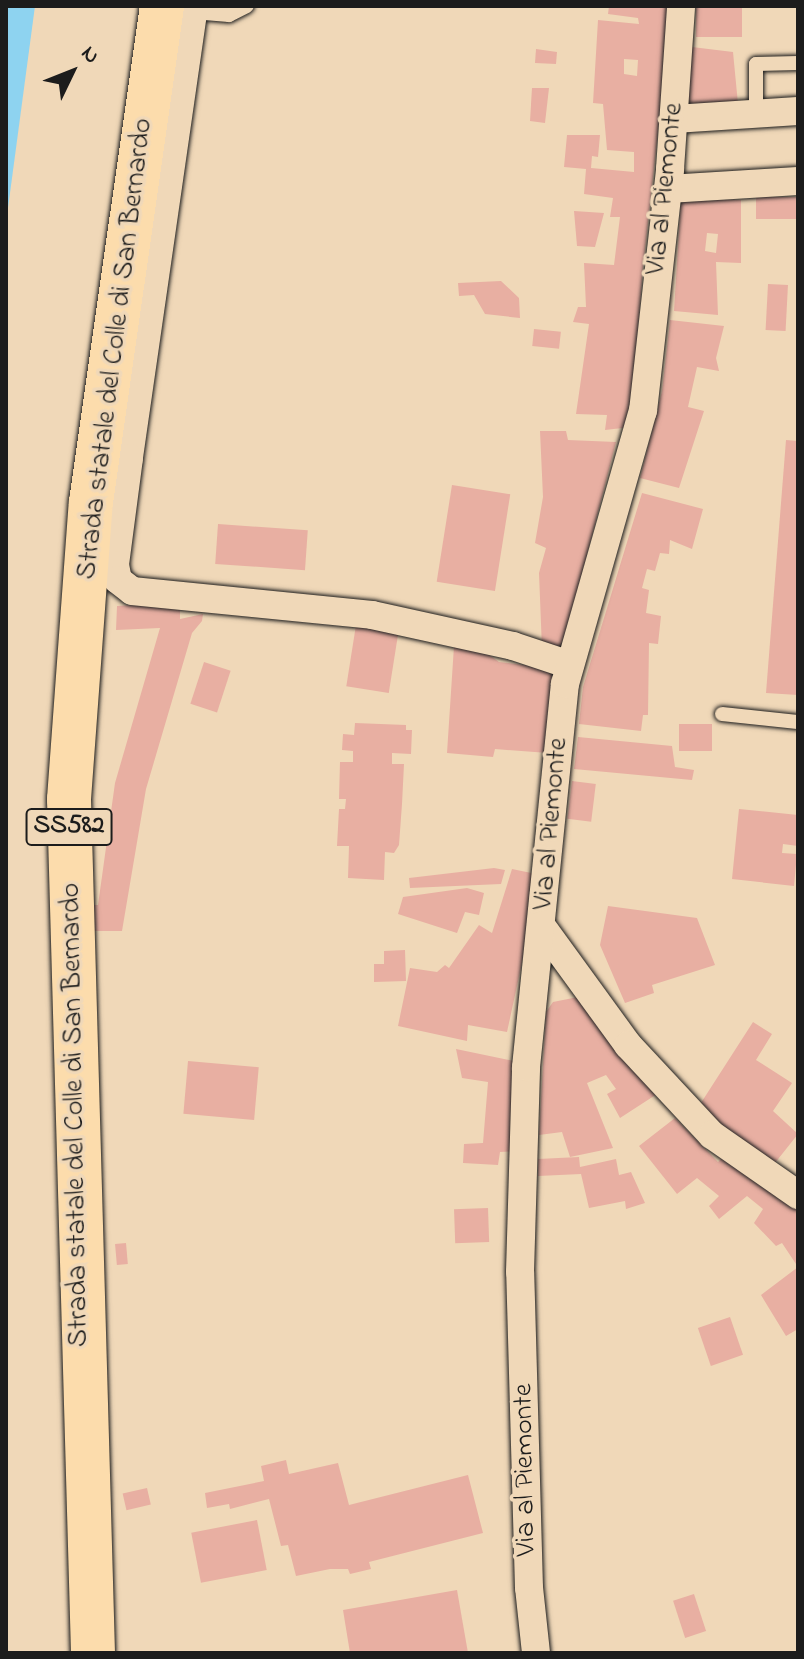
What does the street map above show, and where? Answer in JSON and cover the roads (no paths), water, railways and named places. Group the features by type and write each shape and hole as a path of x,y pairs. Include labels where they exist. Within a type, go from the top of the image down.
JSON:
{"main road":[{"name":"Strada statale del Colle di San Bernardo","path":"93,1653 69,799 91,502 183,8"}],"street":[{"name":"Via al Piemonte","path":"536,1653 529,1588 520,1272 526,1067 570,665 643,411 668,189 681,6"},
{"path":"183,8 115,565 118,580 132,591 372,615 513,646 570,665"},
{"path":"674,119 798,111"},
{"path":"668,189 798,181"},
{"path":"543,928 628,1045 712,1135 798,1195"}],"lane":[{"path":"183,8 229,15 247,6"},
{"path":"756,113 756,64 798,63"},
{"path":"722,714 798,722"}],"water":[{"path":"6,6 35,6 6,223"}]}
